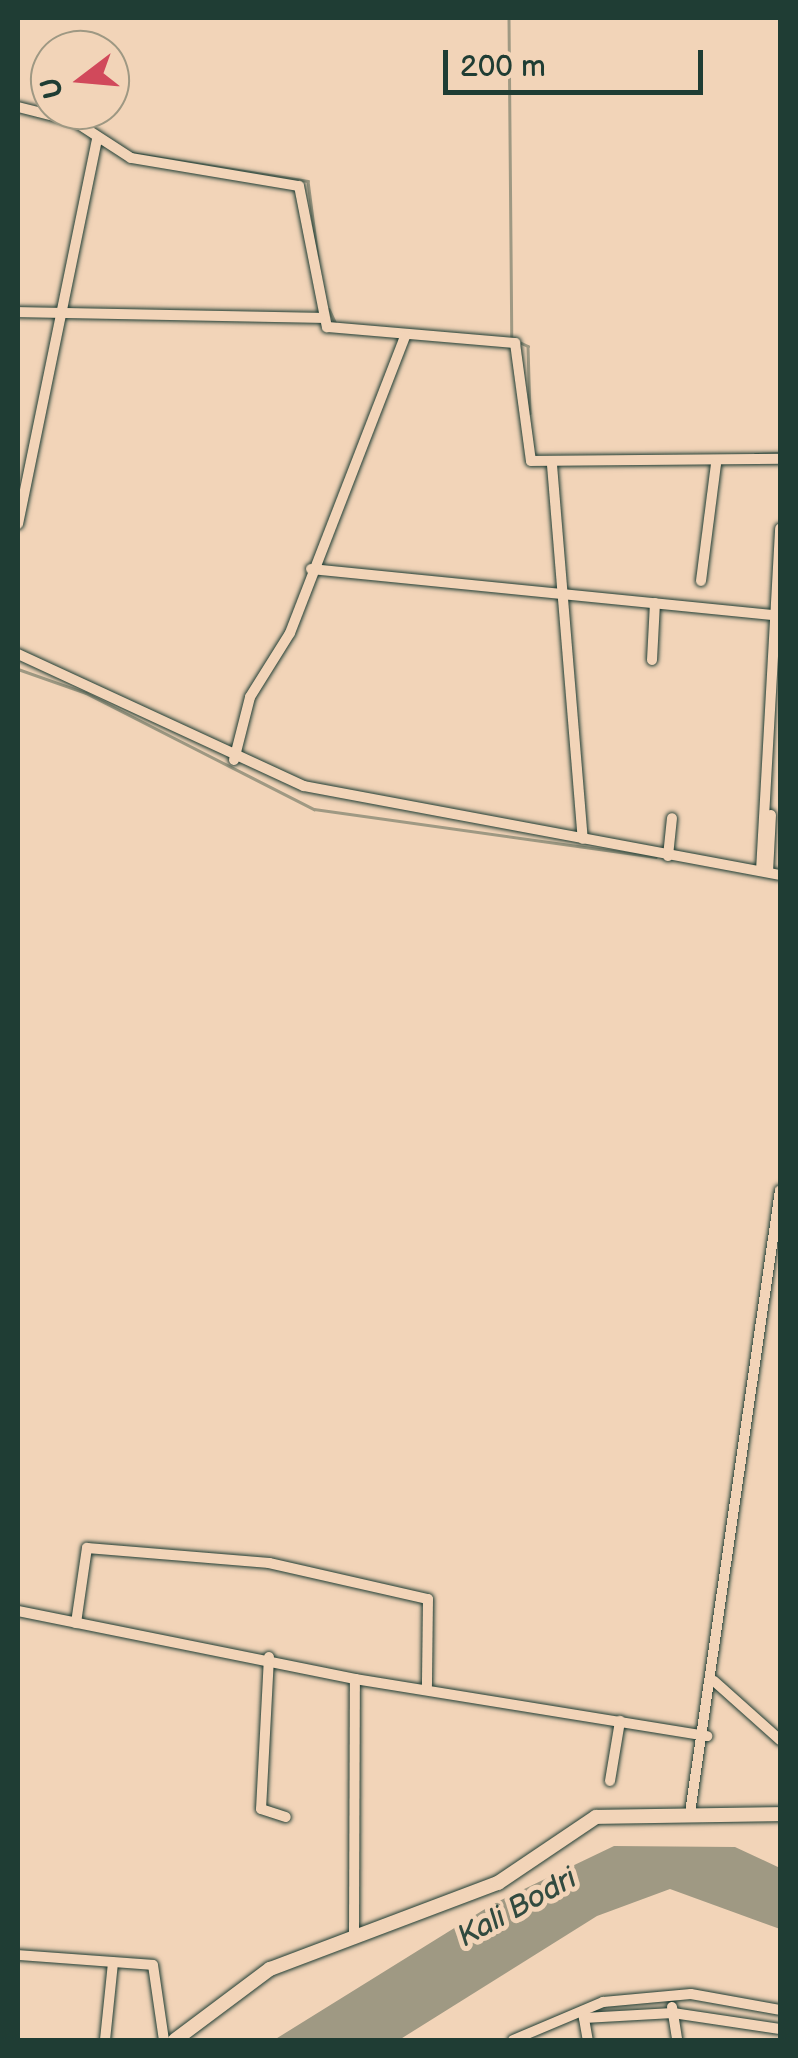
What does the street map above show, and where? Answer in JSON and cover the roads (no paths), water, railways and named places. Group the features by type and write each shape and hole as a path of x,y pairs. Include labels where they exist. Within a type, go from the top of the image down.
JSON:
{"street":[{"path":"18,107 74,121 131,158 299,186 322,318 335,332 515,343 527,455 552,465 716,464 780,458"},
{"path":"18,524 97,138"},
{"path":"18,312 322,318"},
{"path":"234,760 250,697 290,634 311,570 405,336"},
{"path":"700,581 716,464"},
{"path":"552,465 559,590 582,839"},
{"path":"764,872 779,616 780,529"},
{"path":"311,570 559,590 779,616"},
{"path":"652,660 655,603"},
{"path":"18,654 234,760 354,799 780,874"},
{"path":"764,872 780,654"},
{"path":"668,856 672,818"},
{"path":"690,1813 707,1736 780,1190"},
{"path":"76,1623 87,1548 269,1563 428,1599 427,1686"},
{"path":"18,1611 269,1657 355,1680 427,1686 707,1736"},
{"path":"269,1657 261,1809 286,1817"},
{"path":"354,1934 355,1680"},
{"path":"714,1681 780,1740"},
{"path":"610,1781 620,1721"},
{"path":"175,2040 270,1969 354,1934 498,1883 596,1817 780,1814"},
{"path":"18,1955 154,1967 164,2040"},
{"path":"106,2040 113,1962"},
{"path":"514,2040 583,2013 669,1996 780,2010"},
{"path":"669,1996 677,2040"},
{"path":"583,2013 673,2012 780,2029"},
{"path":"583,2013 588,2040"}],"water":[{"name":"Kali Bodri","path":"614,1846 735,1847 780,1868 780,1929 670,1889 597,1916 399,2040 274,2040 493,1904"}],"waterway":[{"path":"509,18 512,337"},
{"path":"131,153 308,181 318,258"},
{"path":"329,309 336,324"},
{"path":"519,342 528,346 530,413"},
{"path":"755,454 780,453"},
{"path":"18,669 86,693 314,809 656,857"}]}
